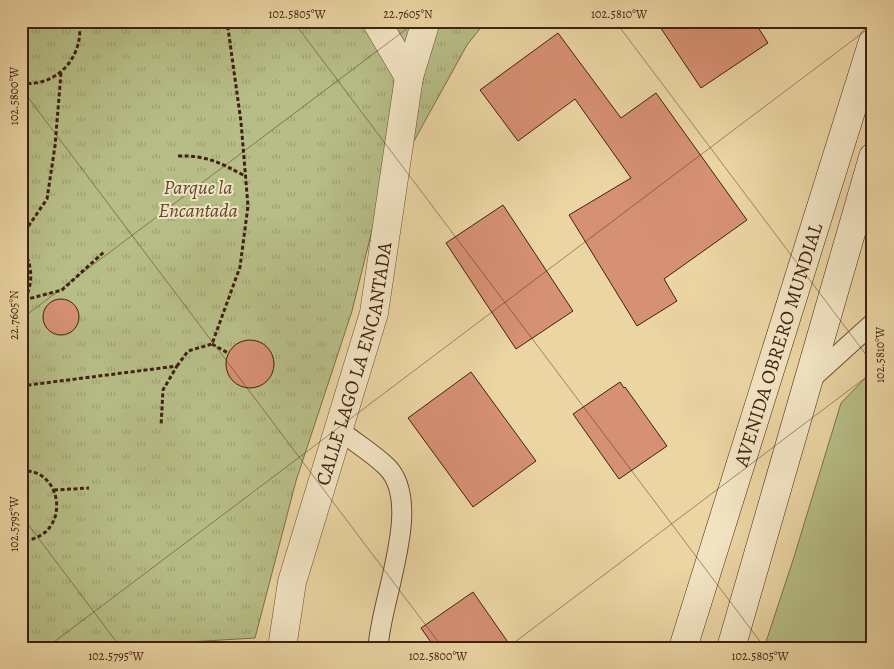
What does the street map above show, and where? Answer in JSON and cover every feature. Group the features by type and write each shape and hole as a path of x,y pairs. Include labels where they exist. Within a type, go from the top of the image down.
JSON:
{"main road":[{"path":"376,21 408,77"},
{"name":"CALLE LAGO LA ENCANTADA","path":"282,648 292,582 374,313 408,77 426,21"},
{"name":"AVENIDA OBRERO MUNDIAL","path":"683,648 873,41"},
{"name":"AVENIDA OBRERO MUNDIAL","path":"731,648 873,157"}],"lane":[{"path":"808,382 873,323"},
{"path":"338,430 388,467 400,488 402,524 378,648"}],"path":[{"path":"21,83 29,84 46,81 61,73 76,53 80,41 79,21"},
{"path":"212,344 240,267 248,206 241,122 227,21"},
{"path":"21,237 47,199 55,146 61,73"},
{"path":"178,156 196,156 220,162 246,176"},
{"path":"21,246 27,255 31,270 30,286 23,302"},
{"path":"23,302 62,290 105,251"},
{"path":"161,426 164,390 177,366 188,351 212,344 228,353"},
{"path":"21,386 177,366"},
{"path":"21,471 37,474 47,480 54,490 57,502 52,526 44,534 34,539 21,541"},
{"path":"54,490 89,488"}],"green space":[{"name":"Parque la Encantada","path":"21,21 486,21 467,45 378,206 352,311 296,481 255,638 88,648 21,648"},
{"path":"873,370 873,648 764,648 841,403"}],"building":[{"path":"656,21 754,21 768,43 701,88"},
{"path":"558,33 621,118 656,93 747,220 664,279 677,301 637,326 569,215 631,178 575,99 518,141 480,90"},
{"path":"503,205 573,311 516,349 446,243"},
{"path":"61,299 74,304 79,317 74,330 61,335 48,330 43,317 48,304"},
{"path":"245,340 255,340 267,347 274,359 274,369 267,381 255,388 245,388 237,384 230,377 226,369 226,359 230,351 237,344"},
{"path":"471,372 536,461 473,507 408,418"},
{"path":"620,382 667,446 619,479 573,414"},
{"path":"473,592 512,648 435,648 421,628"}]}
